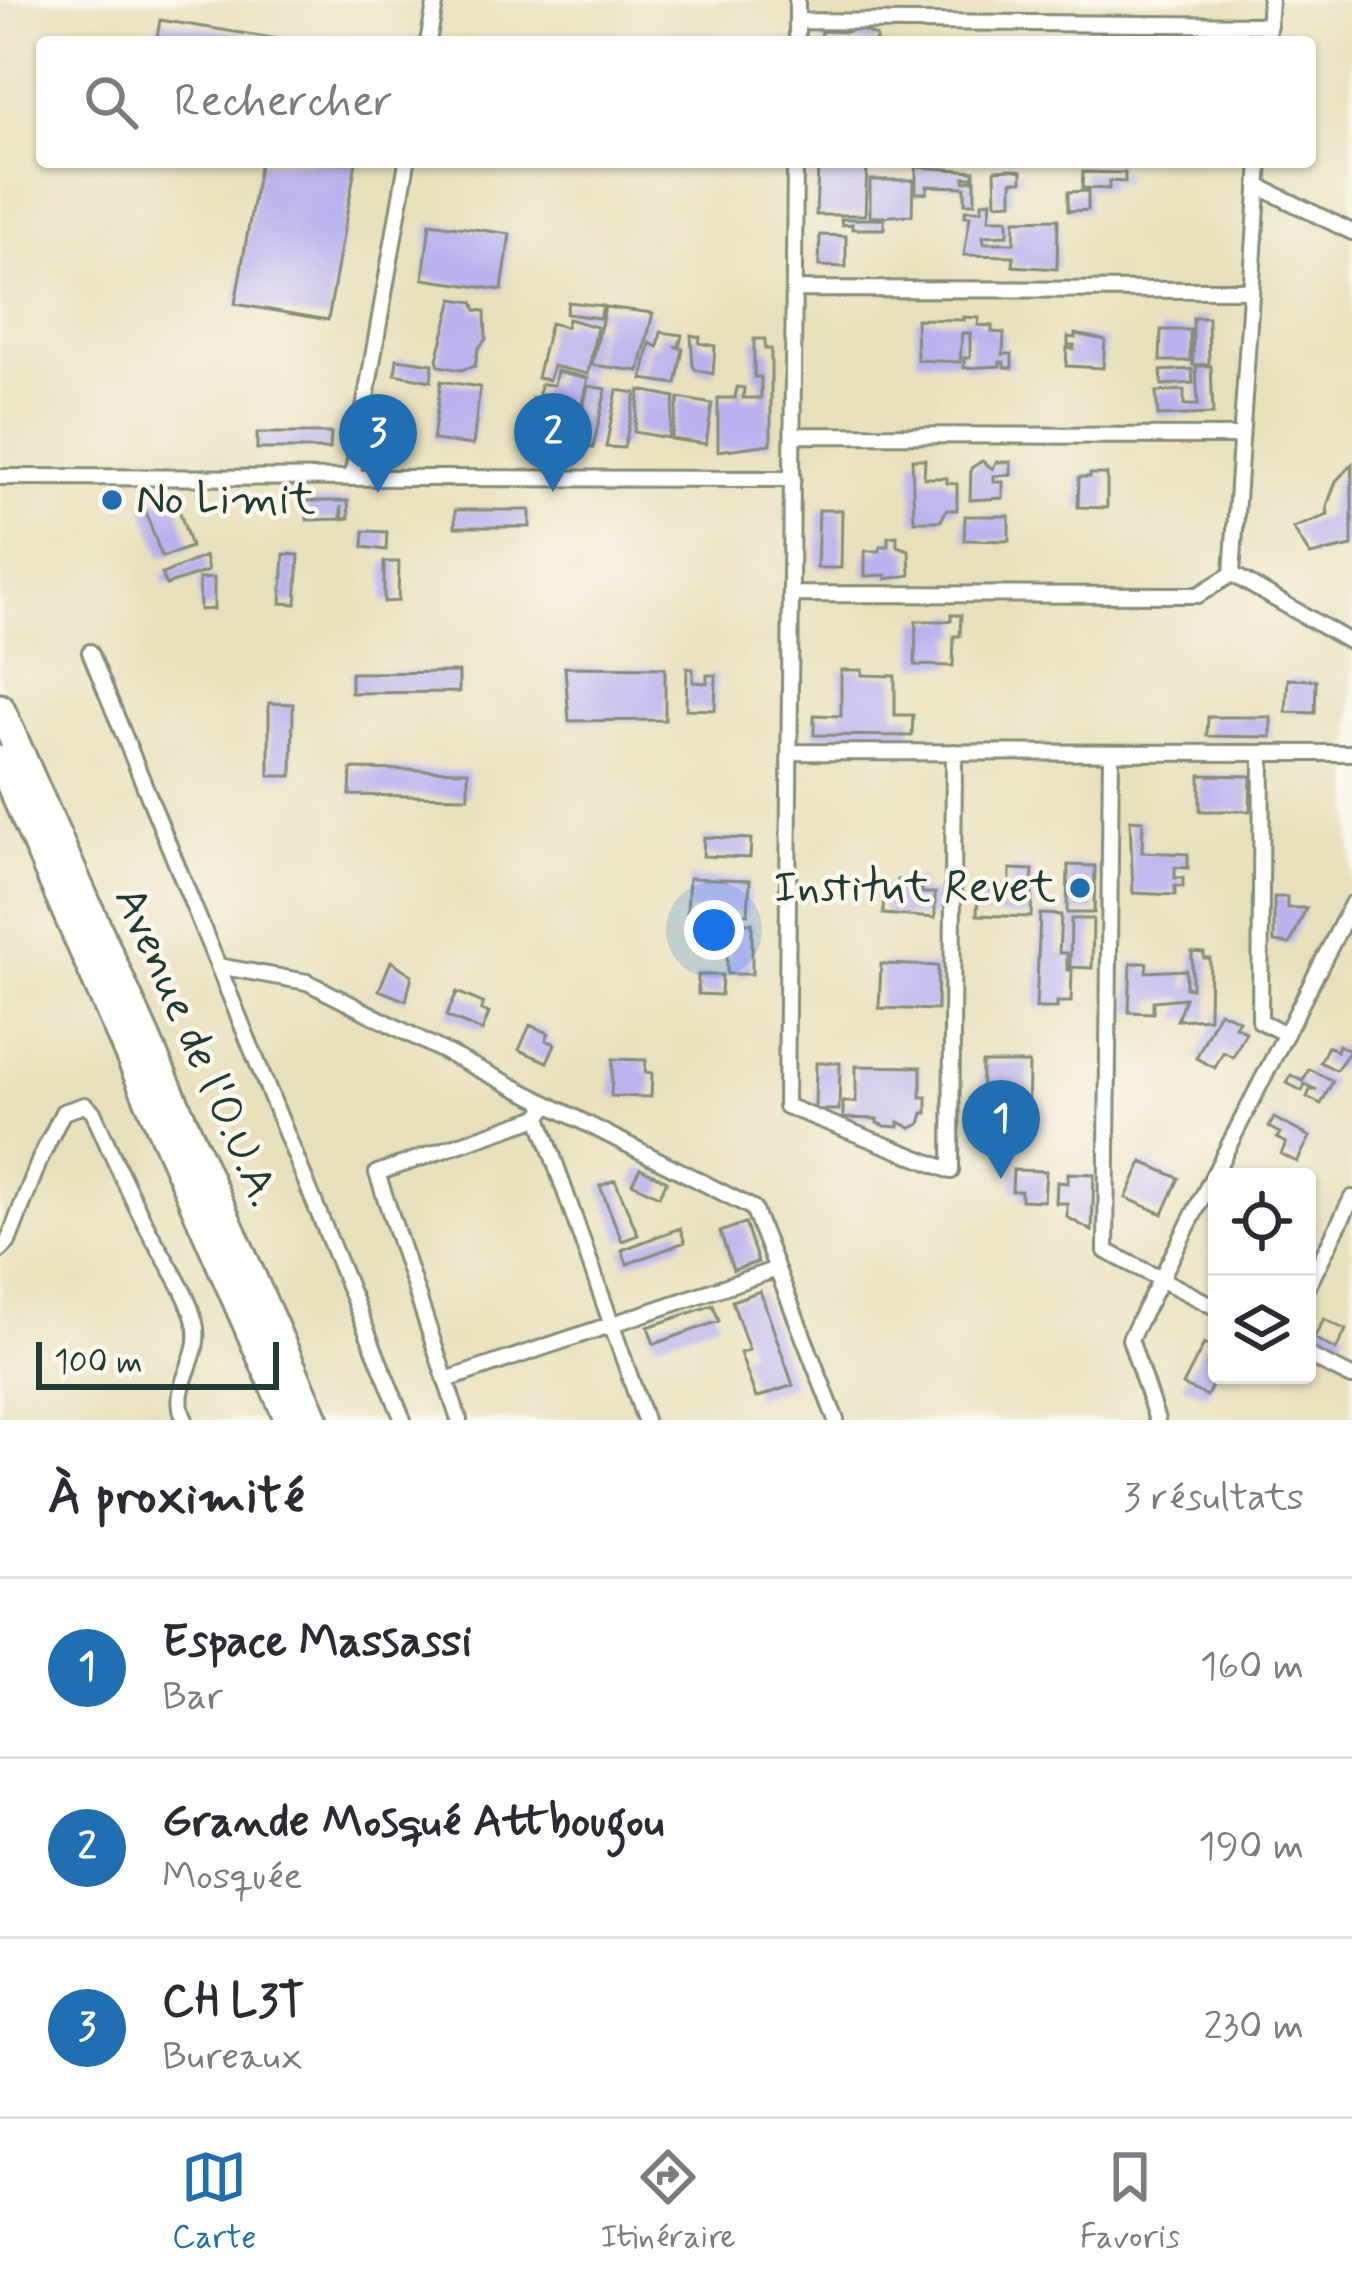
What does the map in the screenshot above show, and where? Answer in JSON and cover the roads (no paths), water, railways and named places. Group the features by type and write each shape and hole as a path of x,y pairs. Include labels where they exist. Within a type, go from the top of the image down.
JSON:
{"highway":[{"name":"Avenue de l'O.U.A.","path":"0,708 315,1420"},
{"name":"Avenue de l'O.U.A.","path":"0,760 289,1420"}],"street":[{"path":"429,36 436,0"},
{"path":"797,0 797,36"},
{"path":"1268,36 1270,0"},
{"path":"797,21 1269,25"},
{"path":"352,478 406,168"},
{"path":"795,168 787,1106 951,1171 954,752"},
{"path":"1232,574 1260,168"},
{"path":"1258,186 1352,232"},
{"path":"794,289 1251,290"},
{"path":"793,435 1241,436"},
{"path":"2,481 793,479"},
{"path":"791,594 1198,595 1232,574"},
{"path":"1232,574 1352,643"},
{"path":"90,652 403,1420"},
{"path":"790,752 1352,753"},
{"path":"1111,753 1106,1251 1208,1303"},
{"path":"1262,753 1261,1022 1286,1034"},
{"path":"1157,1420 1130,1339 1286,1034 1346,929 1352,904"},
{"path":"218,966 308,982 543,1110 753,1208 836,1420"},
{"path":"0,1250 8,1242 63,1112 85,1105 93,1112 137,1210 194,1318 199,1346 182,1383 178,1407 185,1420"},
{"path":"543,1110 645,1420"},
{"path":"459,1420 377,1173 543,1110"},
{"path":"1313,1276 1352,1198"},
{"path":"446,1380 777,1269"},
{"path":"1316,1360 1352,1378"}],"place":[{"name":"Grande Mosqué Attbougou","path":"553,492"},
{"name":"CH L3T","path":"378,493"},
{"name":"No Limit","path":"112,500"},
{"name":"Institut Revet","path":"1080,888"},
{"name":"Espace Massassi","path":"1001,1179"}]}
